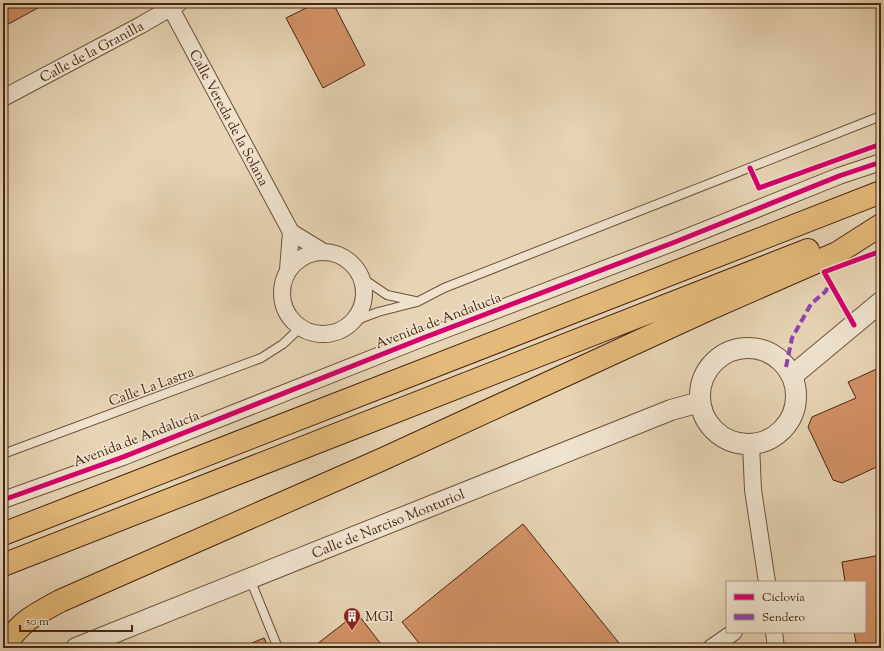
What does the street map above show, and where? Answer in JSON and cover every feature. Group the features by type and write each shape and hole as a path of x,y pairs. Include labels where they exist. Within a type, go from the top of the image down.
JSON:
{"highway":[{"path":"3,534 881,192"},
{"path":"3,565 881,222"},
{"path":"4,648 12,633 30,617 60,602 383,459 709,309 837,254 881,225"}],"street":[{"name":"Calle de la Granilla","path":"3,98 141,25 173,4"},
{"name":"Calle Vereda de la Solana","path":"173,4 291,232"},
{"name":"Avenida de Andalucía","path":"3,500 123,457 423,338 675,242 839,176 881,162"},
{"path":"291,232 322,251 335,253 346,258 356,267 362,278 364,300 361,311 346,328 335,333 317,334 300,328 290,319 284,308 282,295 283,282 288,270 291,232"},
{"path":"288,270 303,257 322,251"},
{"path":"792,376 881,302"},
{"path":"742,348 757,348 772,354 784,363 792,376 796,391 795,406 789,421 779,433 766,441 751,444 737,443 723,437 712,428 704,416 700,402 700,387 705,372 715,360 727,352 742,348"},
{"name":"Calle de Narciso Monturiol","path":"76,648 664,413 700,402"},
{"path":"751,444 753,490 767,581"},
{"path":"711,648 733,633"},
{"path":"774,633 776,648"}],"lane":[{"name":"Avenida de Andalucía","path":"354,320 417,302 444,288 881,116"},
{"name":"Avenida de Andalucía","path":"362,278 387,295 417,302"},
{"name":"Calle La Lastra","path":"3,454 261,358 283,344 300,328"},
{"path":"250,579 278,648"}],"building":[{"path":"3,3 47,3 3,27"},
{"path":"316,3 333,3 365,65 323,88 286,18"},
{"path":"881,367 881,465 842,483 833,480 808,427 812,417 856,398 848,382"},
{"path":"523,524 623,648 423,648 402,622"},
{"path":"881,555 881,648 857,648 854,633 866,633 866,581 845,581 842,562"},
{"name":"MGI","path":"357,613 384,648 312,648"},
{"path":"264,638 269,648 240,648"}],"marked path":[{"path":"786,367 792,338 811,304 826,291 829,281"}],"cycle path":[{"path":"750,168 759,188 878,145 881,152"},
{"path":"3,500 123,457 423,338 675,242 839,176 881,162"},
{"path":"854,325 824,272 881,251"}],"place":[{"name":"MGI","path":"352,631"}]}
